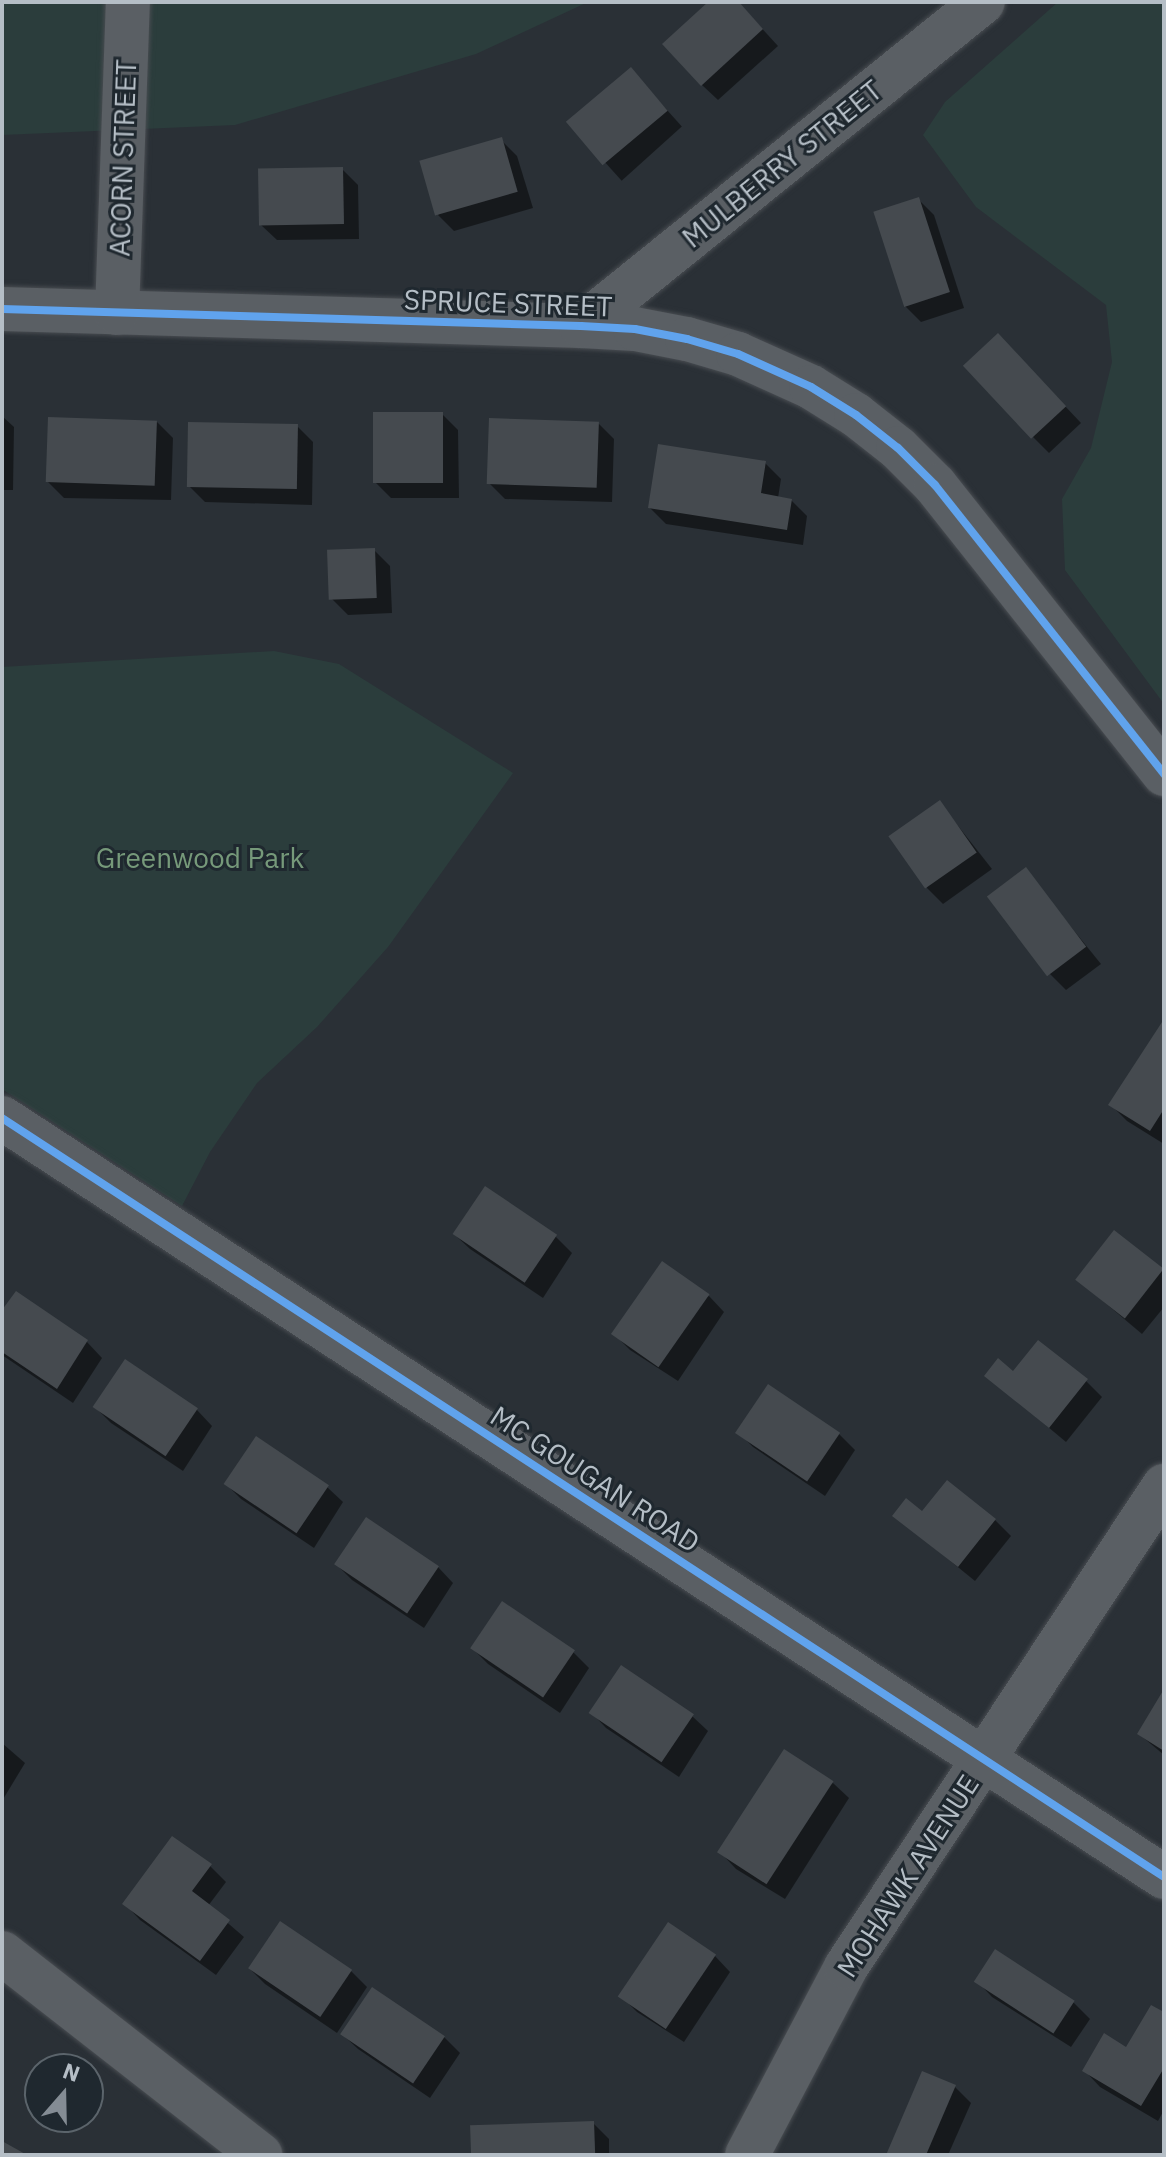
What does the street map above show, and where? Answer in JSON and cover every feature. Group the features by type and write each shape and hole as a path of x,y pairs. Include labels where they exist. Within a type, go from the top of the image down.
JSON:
{"street":[{"name":"ACORN STREET","path":"117,313 128,2"},
{"name":"MULBERRY STREET","path":"581,326 983,2"},
{"name":"SPRUCE STREET","path":"2,309 635,329 738,354 811,387 856,415 898,448 935,485 1164,774"},
{"name":"MC GOUGAN ROAD","path":"2,1118 1164,1877"},
{"name":"MOHAWK AVENUE","path":"747,2155 846,1967 1164,1486"},
{"path":"2,1953 261,2155"}],"green space":[{"path":"2,2 588,2 476,54 235,125 2,135"},
{"path":"1058,2 1164,2 1164,704 1065,570 1062,499 1091,448 1112,362 1106,305 976,207 923,135 945,102"},
{"name":"Greenwood Park","path":"274,651 339,664 513,773 388,947 317,1027 257,1083 210,1152 182,1206 2,1089 2,667"}],"building":[{"path":"708,2 739,2 763,29 701,86 662,44"},
{"path":"631,67 668,111 603,165 566,122"},
{"path":"502,137 518,192 435,215 419,161"},
{"path":"343,167 344,224 259,225 258,168"},
{"path":"919,197 950,292 904,307 873,212"},
{"path":"998,333 1066,406 1031,439 963,366"},
{"path":"373,412 443,412 443,483 373,483"},
{"path":"48,417 157,421 155,486 46,482"},
{"path":"489,418 599,422 597,488 487,484"},
{"path":"188,422 298,424 297,489 187,487"},
{"path":"658,444 766,461 761,493 792,499 787,530 648,508"},
{"path":"375,548 377,598 329,600 327,550"},
{"path":"940,800 977,852 925,889 888,836"},
{"path":"1026,867 1086,947 1047,976 987,896"},
{"path":"1164,1019 1164,1109 1150,1131 1108,1105"},
{"path":"485,1186 557,1235 525,1283 453,1234"},
{"path":"1114,1230 1164,1269 1125,1318 1075,1280"},
{"path":"662,1261 710,1294 658,1367 611,1334"},
{"path":"16,1291 88,1340 57,1389 2,1352 2,1310"},
{"path":"1038,1340 1088,1379 1049,1428 984,1376 998,1358 1013,1371"},
{"path":"125,1359 198,1408 166,1456 93,1407"},
{"path":"768,1384 840,1433 807,1482 735,1433"},
{"path":"256,1436 329,1485 297,1533 224,1484"},
{"path":"947,1480 996,1519 958,1567 892,1516 906,1498 922,1511"},
{"path":"366,1517 439,1566 407,1613 334,1564"},
{"path":"502,1601 575,1650 543,1697 470,1648"},
{"path":"621,1665 694,1714 662,1762 589,1713"},
{"path":"1164,1689 1164,1751 1137,1734"},
{"path":"784,1749 833,1781 766,1884 717,1852"},
{"path":"172,1836 212,1864 192,1891 230,1920 200,1961 122,1904"},
{"path":"280,1921 352,1970 320,2017 248,1968"},
{"path":"668,1922 716,1954 666,2029 618,1997"},
{"path":"995,1949 1075,2001 1053,2033 974,1982"},
{"path":"372,1987 445,2036 413,2083 340,2034"},
{"path":"1151,2005 1164,2012 1164,2068 1141,2106 1082,2071 1104,2033 1126,2047"},
{"path":"922,2071 956,2085 926,2155 886,2155"},
{"path":"594,2121 595,2155 471,2155 470,2125"},
{"path":"2,2141 27,2155 2,2155"}],"cycle path":[{"path":"2,309 635,329 687,339 738,354 811,387 856,415 898,448 935,485 1164,774"},
{"path":"2,1118 1164,1877"}]}
